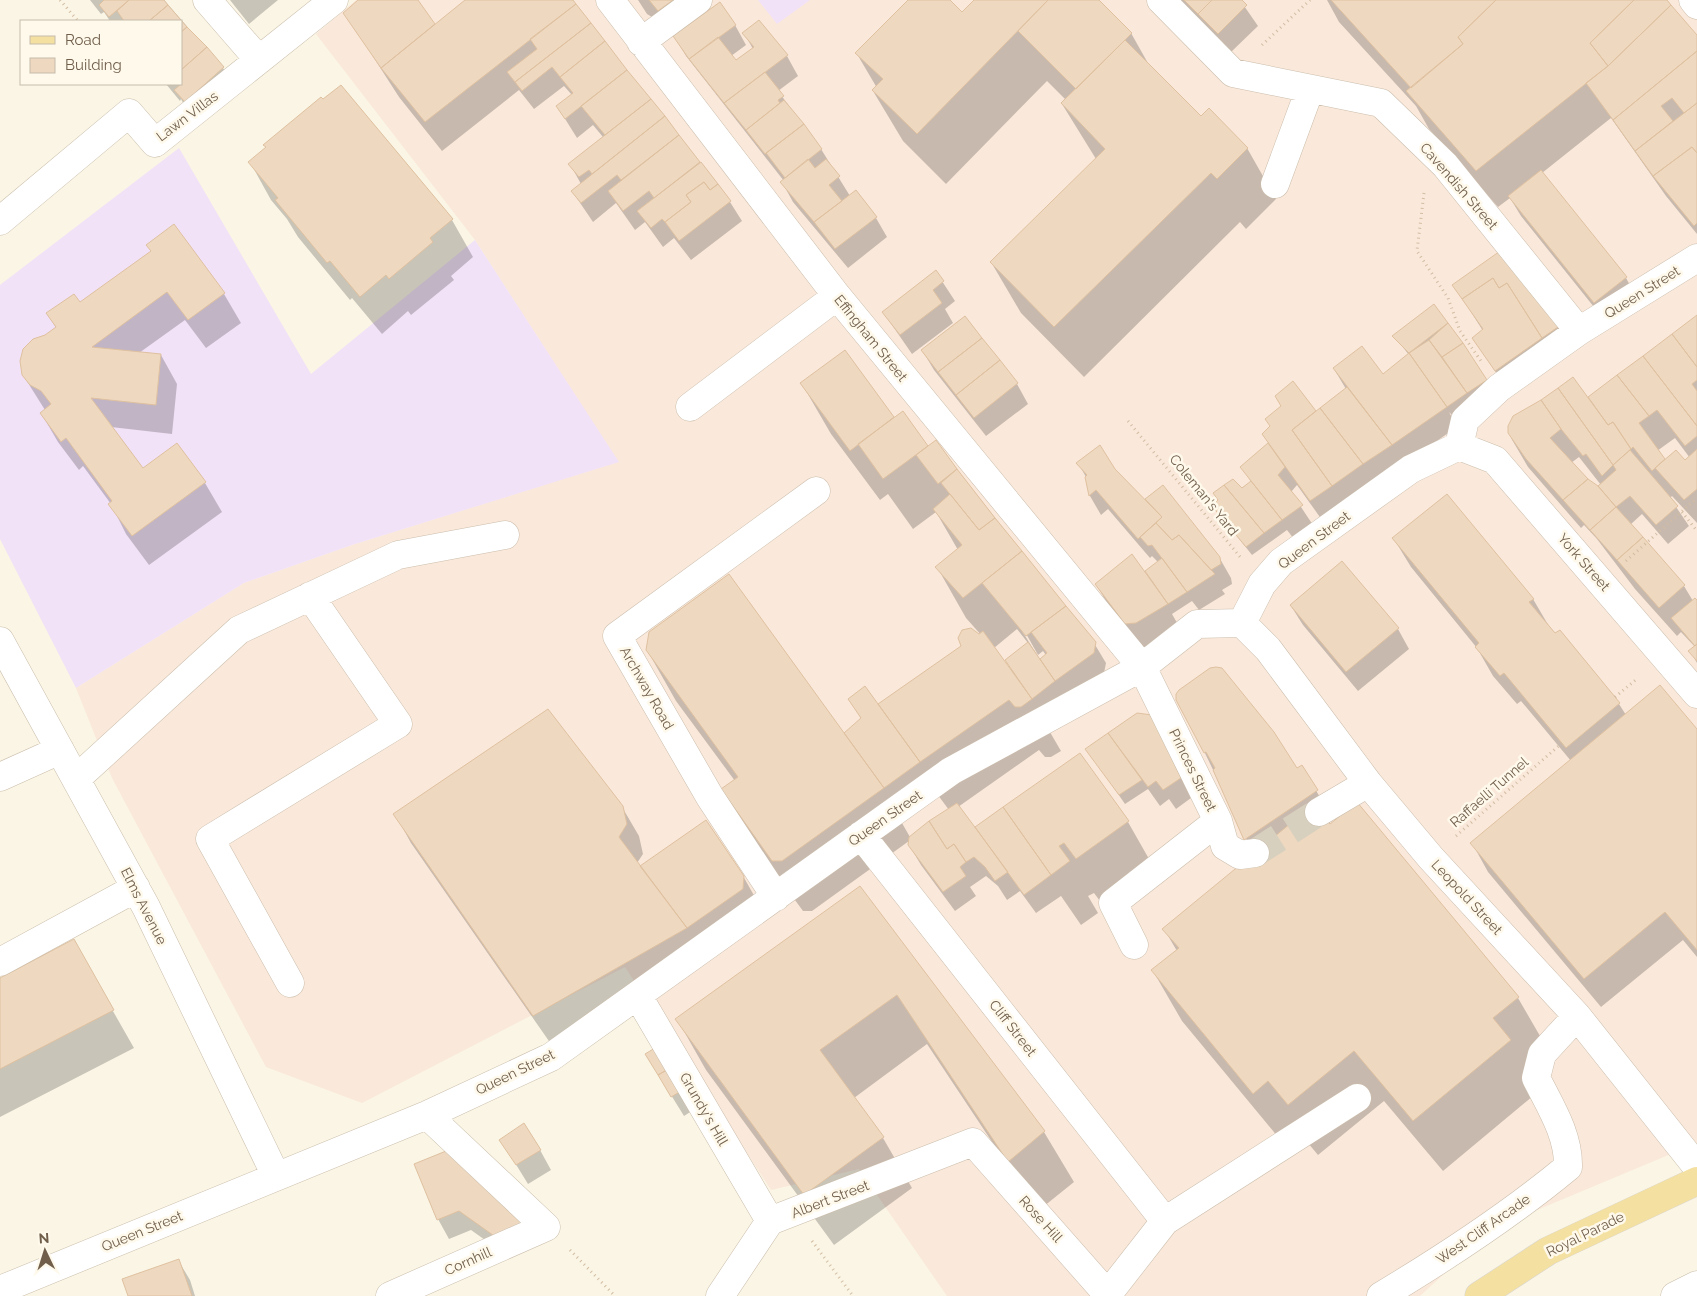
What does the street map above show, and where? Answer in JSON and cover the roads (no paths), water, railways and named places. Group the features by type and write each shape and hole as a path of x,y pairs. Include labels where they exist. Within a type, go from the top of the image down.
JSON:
{"main road":[{"name":"Royal Parade","path":"1479,1296 1548,1251 1697,1181"}],"street":[{"path":"206,0 259,60"},
{"name":"Lawn Villas","path":"0,221 129,113 155,143 334,0"},
{"name":"Effingham Street","path":"610,0 837,296 1142,667"},
{"path":"641,42 698,0"},
{"name":"Cavendish Street","path":"1160,0 1233,73 1381,103 1437,157 1579,331"},
{"path":"1693,0 1697,5"},
{"path":"1274,184 1310,89"},
{"name":"Queen Street","path":"0,1290 427,1115 551,1056 638,996 951,771 1142,667 1197,624 1242,623 1262,584 1281,562 1404,475 1459,446 1465,420 1499,388 1579,331 1697,258"},
{"path":"690,408 837,296"},
{"name":"York Street","path":"1459,446 1495,460 1697,694"},
{"name":"Archway Road","path":"776,896 710,796 617,636 816,491"},
{"path":"76,779 239,630 398,555 505,535"},
{"path":"290,983 210,839 398,724 310,596"},
{"name":"Leopold Street","path":"1242,623 1268,649 1368,783 1431,858 1576,1016 1697,1168"},
{"name":"Elms Avenue","path":"0,641 136,888 276,1176"},
{"name":"Princes Street","path":"1142,667 1218,821 1224,846 1240,854 1255,853"},
{"path":"0,777 60,750"},
{"path":"1319,812 1368,783"},
{"path":"1134,945 1113,903 1218,821"},
{"name":"Cliff Street","path":"861,835 1165,1221"},
{"path":"0,962 136,888"},
{"name":"Grundy's Hill","path":"638,996 781,1217"},
{"name":"West Cliff Arcade","path":"1381,1296 1429,1268 1546,1185 1568,1167 1568,1151 1556,1119 1536,1078 1542,1054 1576,1016"},
{"path":"1108,1295 1165,1221 1357,1098"},
{"name":"Cornhill","path":"390,1296 546,1226 427,1115"},
{"name":"Albert Street","path":"781,1217 973,1142"},
{"name":"Rose Hill","path":"973,1142 1108,1295"},
{"path":"720,1296 781,1217"},
{"path":"1675,1296 1697,1285"}],"tunnel":[{"path":"1255,853 1319,812"}]}
